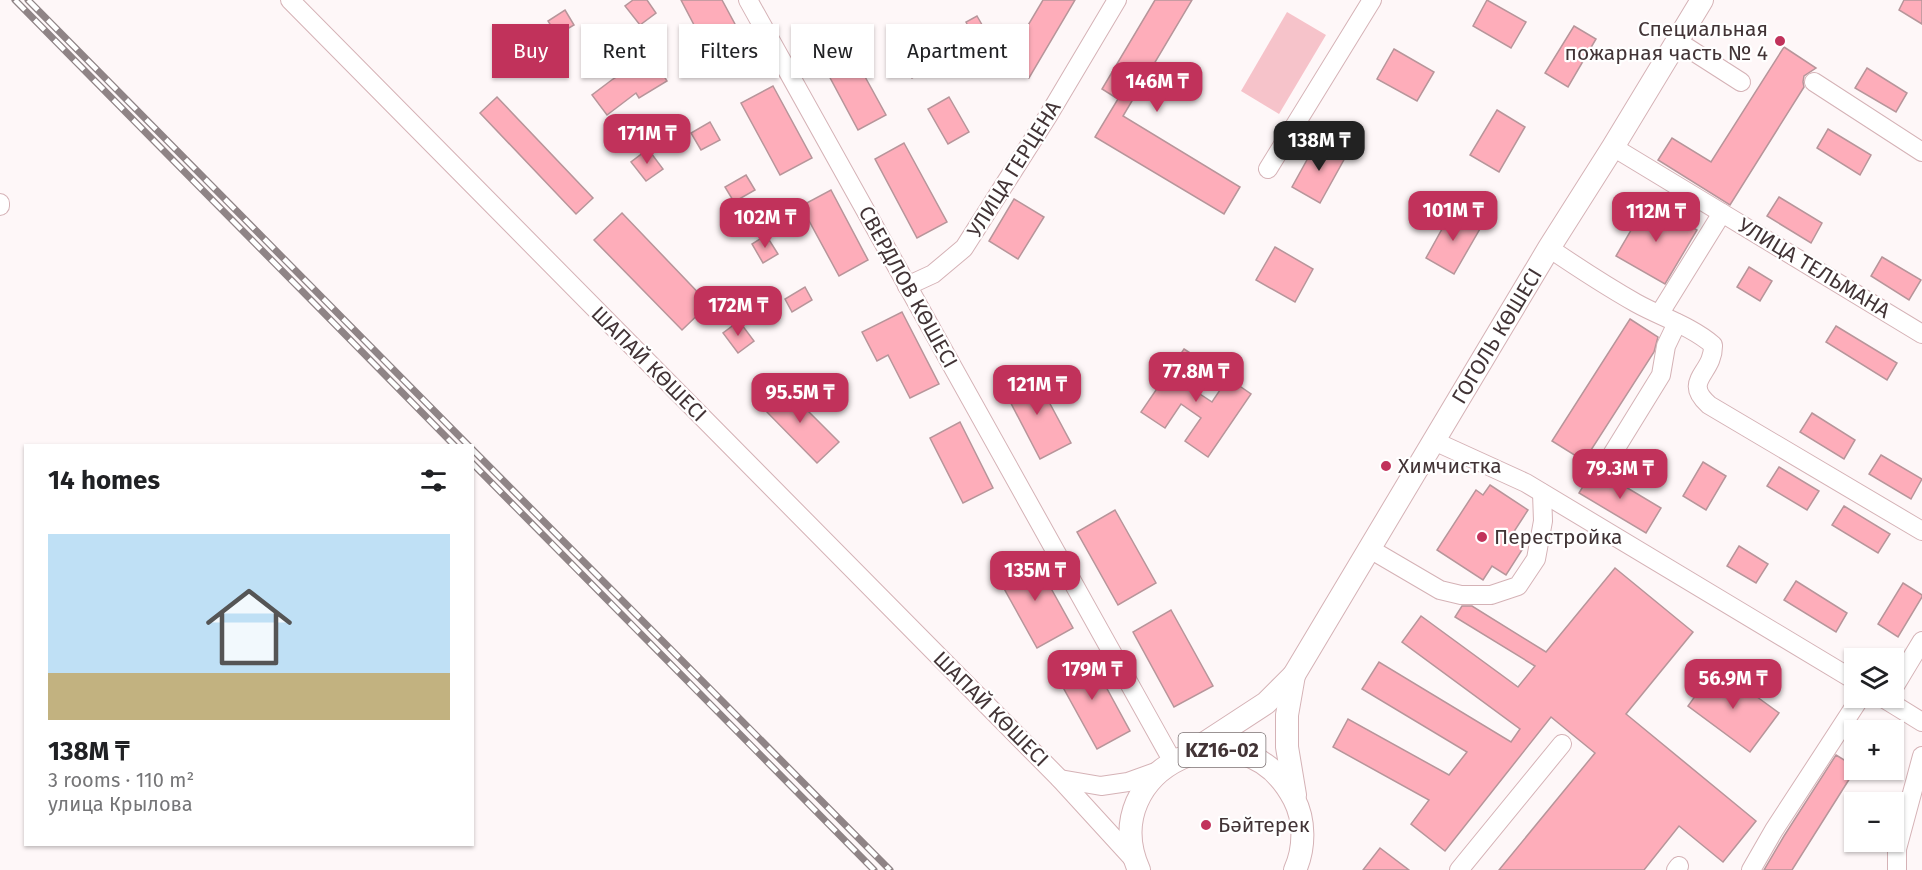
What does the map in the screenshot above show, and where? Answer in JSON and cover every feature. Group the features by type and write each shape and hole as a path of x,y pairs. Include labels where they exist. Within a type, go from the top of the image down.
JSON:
{"main road":[{"name":"ГОГОЛЬ КӨШЕСІ","path":"1294,675 1549,248 1702,0"},
{"path":"1174,762 1266,703 1294,675"},
{"path":"1294,675 1287,715 1287,747 1296,804"},
{"name":"KZ16-02","path":"1137,865 1131,844 1131,828 1134,812 1145,789 1174,762 1204,751 1220,750 1252,757 1279,776 1289,789 1301,819 1301,851 1296,869"}],"street":[{"name":"СВЕРДЛОВ КӨШЕСІ","path":"748,0 1174,762"},
{"name":"УЛИЦА ГЕРЦЕНА","path":"907,286 933,274 964,248 1048,116 1117,0"},
{"path":"1268,169 1372,0"},
{"name":"ШАПАЙ КӨШЕСІ","path":"298,2 1060,779 1137,865"},
{"path":"1677,41 1741,82"},
{"path":"1814,82 1922,152"},
{"name":"УЛИЦА ТЕЛЬМАНА","path":"1613,147 1922,334"},
{"path":"1660,313 1722,213"},
{"path":"1549,248 1638,304 1660,313 1713,345 1713,355 1697,385 1699,396 1709,405 1922,531"},
{"path":"1608,461 1661,375 1666,346 1677,323"},
{"path":"1434,441 1526,483 1844,674"},
{"path":"1370,549 1440,590 1461,595 1491,595 1518,586 1536,559 1543,521 1542,493"},
{"path":"1904,670 1922,641"},
{"path":"1752,870 1774,830 1853,708"},
{"path":"1904,708 1922,722"},
{"path":"1459,870 1562,744"},
{"path":"1897,870 1897,849 1922,756"},
{"path":"1060,779 1101,786 1128,782 1174,762"}],"shaded area":[{"path":"1287,12 1326,35 1279,114 1241,91"}],"building":[{"path":"633,0 647,0 656,13 639,24 625,6"},
{"path":"681,0 722,0 735,24 694,24"},
{"path":"1043,0 1075,0 1029,78 1029,24"},
{"path":"1155,0 1192,0 1123,116 1240,187 1224,214 1095,137 1118,99 1102,89"},
{"path":"1487,0 1526,22 1511,48 1473,26"},
{"path":"1904,0 1922,0 1922,24 1899,10"},
{"path":"565,10 574,25 569,28 569,24 550,24 548,21"},
{"path":"977,16 982,24 967,24 966,22"},
{"path":"1574,26 1596,39 1568,87 1545,73"},
{"path":"1784,47 1816,68 1804,76 1804,87 1730,205 1658,160 1672,138 1711,162"},
{"path":"1394,49 1434,72 1417,101 1377,79"},
{"path":"1867,68 1907,93 1896,112 1855,88"},
{"path":"665,78 667,81 639,98 636,93 607,115 592,95 613,79"},
{"path":"830,78 866,78 886,115 858,130"},
{"path":"773,86 812,158 780,175 741,103"},
{"path":"497,97 593,198 576,214 480,113"},
{"path":"949,97 969,132 948,144 928,109"},
{"path":"1497,110 1525,127 1499,172 1470,155"},
{"path":"710,122 720,140 701,150 691,133"},
{"path":"1828,129 1871,155 1860,175 1817,148"},
{"path":"1318,140 1346,156 1320,203 1292,187"},
{"path":"904,143 947,222 917,238 875,159"},
{"path":"648,149 663,169 646,181 631,162"},
{"path":"746,175 755,190 734,202 725,187"},
{"path":"831,190 868,260 839,276 801,206"},
{"path":"1779,197 1822,223 1811,243 1767,216"},
{"path":"1014,199 1044,217 1018,259 989,241"},
{"path":"1648,201 1697,230 1665,284 1616,256"},
{"path":"1452,211 1481,227 1454,274 1426,258"},
{"path":"622,213 709,304 682,330 594,240"},
{"path":"766,235 778,254 763,263 752,244"},
{"path":"1275,247 1313,269 1295,302 1256,280"},
{"path":"1882,257 1921,280 1909,300 1871,276"},
{"path":"1749,267 1772,281 1760,301 1737,287"},
{"path":"805,287 812,300 792,312 785,299"},
{"path":"902,312 939,384 910,398 888,355 877,361 862,332"},
{"path":"1630,319 1658,337 1654,352 1584,461 1552,441"},
{"path":"739,321 754,341 738,353 723,333"},
{"path":"1836,326 1897,363 1887,380 1826,342"},
{"path":"1184,349 1207,364 1191,388 1212,402 1228,378 1251,394 1208,457 1185,441 1201,418 1181,404 1165,428 1141,412"},
{"path":"1033,372 1071,443 1040,459 1003,388"},
{"path":"782,385 839,442 817,463 761,406"},
{"path":"1812,413 1855,440 1844,459 1800,432"},
{"path":"960,422 993,488 963,503 930,438"},
{"path":"1881,455 1922,479 1911,499 1869,474"},
{"path":"1703,462 1726,476 1706,510 1683,496"},
{"path":"1779,467 1819,491 1807,510 1767,486"},
{"path":"1594,468 1661,508 1646,533 1579,493"},
{"path":"1490,485 1528,510 1513,533 1527,542 1506,575 1492,566 1483,580 1437,550 1476,490 1483,495"},
{"path":"1844,506 1890,534 1878,553 1832,525"},
{"path":"1115,510 1156,583 1118,605 1077,532"},
{"path":"1739,546 1768,564 1756,583 1727,566"},
{"path":"1033,556 1073,628 1037,648 997,576"},
{"path":"1615,568 1693,632 1626,714 1756,821 1723,862 1679,826 1644,870 1499,870 1595,753 1551,717 1445,851 1411,824 1429,800 1333,747 1348,719 1449,775 1467,752 1362,689 1379,662 1511,742 1520,729 1402,642 1421,616 1518,687 1535,666 1455,617 1462,606 1472,606 1546,652"},
{"path":"1796,581 1847,613 1836,632 1784,600"},
{"path":"1903,583 1922,597 1898,637 1878,624"},
{"path":"1171,610 1213,686 1174,707 1133,632"},
{"path":"1087,652 1130,731 1097,749 1054,671"},
{"path":"1716,667 1779,713 1750,752 1688,706"},
{"path":"1836,755 1844,760 1844,780 1849,780 1792,870 1764,870"},
{"path":"1380,848 1409,870 1363,870"}],"railway":[{"path":"15,0 453,444"},
{"path":"28,0 467,444"},
{"path":"474,451 890,870"},
{"path":"474,465 874,870"}],"place":[{"name":"Специальная пожарная часть № 4","path":"1780,41"},
{"name":"Химчистка","path":"1386,466"},
{"name":"Перестройка","path":"1482,537"},
{"name":"Бәйтерек","path":"1206,825"}]}
